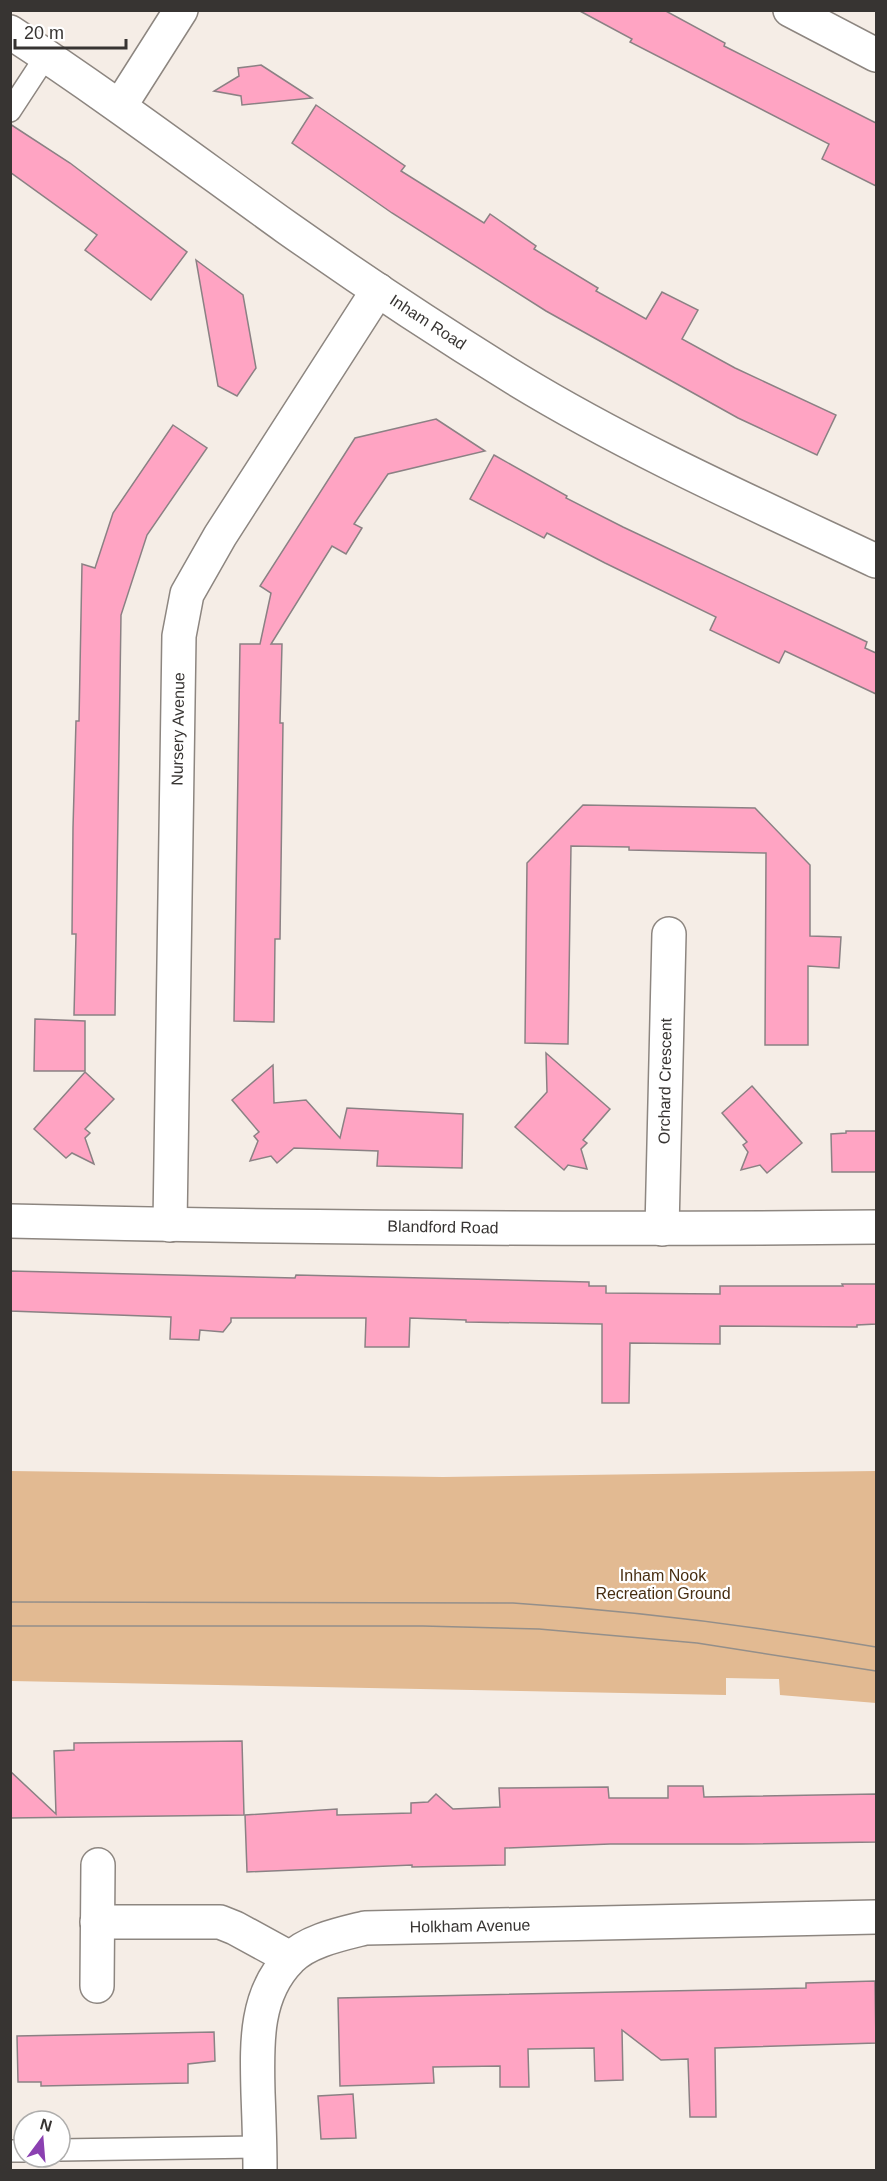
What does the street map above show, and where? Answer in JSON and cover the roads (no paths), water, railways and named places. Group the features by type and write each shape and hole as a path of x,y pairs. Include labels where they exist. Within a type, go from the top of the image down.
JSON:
{"street":[{"path":"120,106 181,10"},
{"path":"790,10 876,55"},
{"name":"Inham Road","path":"10,32 120,106 286,227 378,290 518,379 641,449 876,561"},
{"name":"Nursery Avenue","path":"171,1224 179,636 187,594 220,536 378,290"},
{"name":"Orchard Crescent","path":"662,1229 669,934"},
{"name":"Blandford Road","path":"10,1221 662,1229 876,1227"},
{"path":"97,1986 98,1865"},
{"name":"Holkham Avenue","path":"260,2159 257,2039 261,2014 271,1984 290,1958 314,1944 365,1928 876,1917"},
{"path":"97,1922 220,1922 290,1958"}],"lane":[{"path":"10,111 46,56"},
{"path":"72,2151 260,2159"}],"tram line":[{"path":"10,1602 513,1603 696,1620 876,1647"},
{"path":"10,1626 423,1626 539,1629 697,1643 876,1671"}],"park label":[{"name":"Inham Nook Recreation Ground","path":"663,1584"}]}
